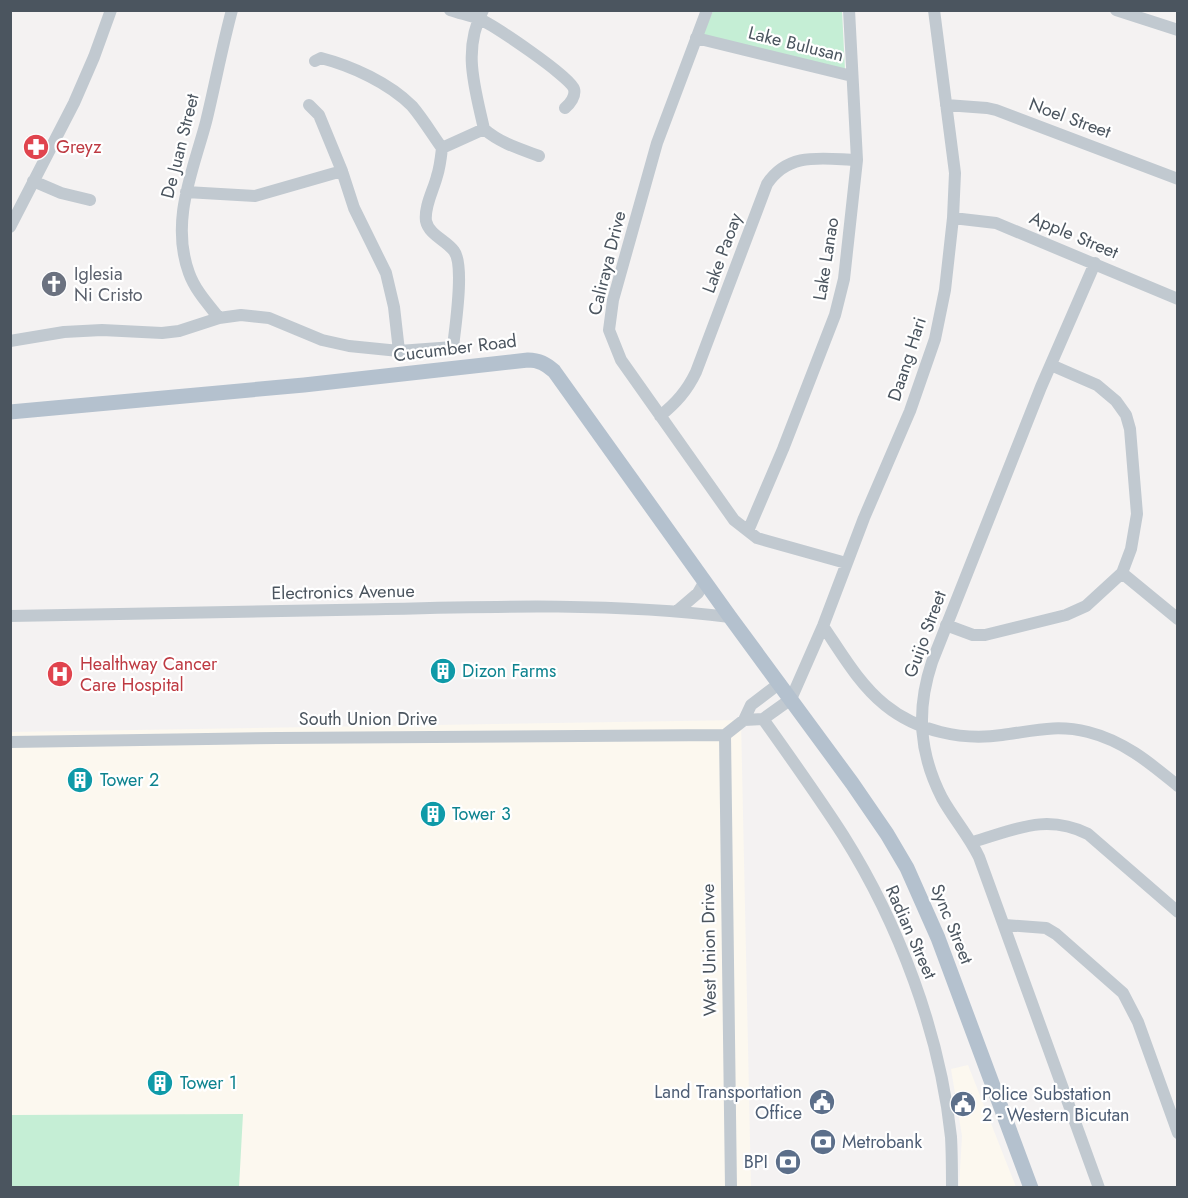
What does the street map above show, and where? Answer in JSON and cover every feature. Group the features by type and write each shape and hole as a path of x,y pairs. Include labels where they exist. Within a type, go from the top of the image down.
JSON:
{"main road":[{"name":"Cucumber Road","path":"10,412 304,385 538,360 554,371 780,683"},
{"name":"Sync Street","path":"780,683 877,818 907,868 934,928 1031,1188"}],"street":[{"path":"10,227 74,103 111,10"},
{"name":"De Juan Street","path":"219,318 193,282 186,264 181,220 232,10"},
{"path":"450,10 481,14 572,84 574,94 570,104 565,108"},
{"name":"Caliraya Drive","path":"707,10 657,143 613,300 609,330 621,360 734,520 757,538 846,563"},
{"name":"Lake Lanao","path":"748,531 783,449 835,315 844,279 857,160 849,10"},
{"name":"Daang Hari","path":"791,699 910,411 935,339 945,290 953,218 955,173 934,10"},
{"path":"1116,10 1178,30"},
{"path":"481,14 473,36 470,62 484,129 505,143 539,156"},
{"name":"Lake Bulusan","path":"696,38 852,76"},
{"path":"10,341 64,332 102,330 162,333 179,331 219,318 241,315 269,318 322,340 349,346 399,351 453,347 459,281 458,259 454,250 431,230 426,220 442,148 414,108 394,91 346,66 321,58 315,61"},
{"path":"309,105 319,115 342,171 354,208 386,273 394,307 399,351"},
{"name":"Noel Street","path":"946,105 996,110 1178,179"},
{"path":"442,148 484,129"},
{"name":"Lake Paoay","path":"660,416 679,400 689,387 767,184 774,174 805,158 857,160"},
{"path":"186,192 255,196 342,171"},
{"path":"33,181 61,193 90,200"},
{"name":"Apple Street","path":"953,218 996,223 1178,299"},
{"name":"Guijo Street","path":"1095,263 1051,365 927,675 922,726 928,767 942,797 972,843 1005,925 1099,1188"},
{"path":"946,625 973,635 985,635 1066,615 1095,600 1122,573 1131,549 1137,514 1130,429 1126,415 1116,401 1097,385 1051,365"},
{"path":"1122,573 1178,619"},
{"path":"677,610 699,593 705,581"},
{"name":"Electronics Avenue","path":"10,616 453,608 625,608 677,610 730,617"},
{"path":"823,626 866,688 895,712 922,726 941,733 977,737 1050,728 1089,732 1139,754 1178,786"},
{"path":"725,735 744,720 751,705 780,683"},
{"path":"744,720 763,719 791,699"},
{"name":"Radian Street","path":"763,719 844,837 876,894 905,958 924,1007 941,1079 951,1137 952,1188"},
{"name":"South Union Drive","path":"10,742 725,735"},
{"name":"West Union Drive","path":"725,735 731,1188"},
{"path":"972,843 1037,824 1050,823 1076,828 1088,834 1178,912"},
{"path":"1005,925 1046,928 1056,934 1123,993 1138,1022 1178,1133"}],"shaded area":[{"path":"741,720 751,1187 11,1187 10,732"},
{"path":"968,1065 1016,1187 959,1187 962,1136 951,1069"}],"green space":[{"path":"713,11 842,11 845,70 702,36"},
{"path":"243,1114 239,1187 11,1187 11,1115"}],"place":[{"name":"Greyz","path":"36,147"},
{"name":"Iglesia Ni Cristo","path":"54,284"},
{"name":"Dizon Farms","path":"443,671"},
{"name":"Healthway Cancer Care Hospital","path":"60,674"},
{"name":"Tower 2","path":"80,780"},
{"name":"Tower 3","path":"433,814"},
{"name":"Tower 1","path":"160,1083"},
{"name":"Land Transportation Office","path":"822,1102"},
{"name":"Police Substation 2 - Western Bicutan","path":"963,1104"},
{"name":"Metrobank","path":"823,1142"},
{"name":"BPI","path":"788,1162"}]}
